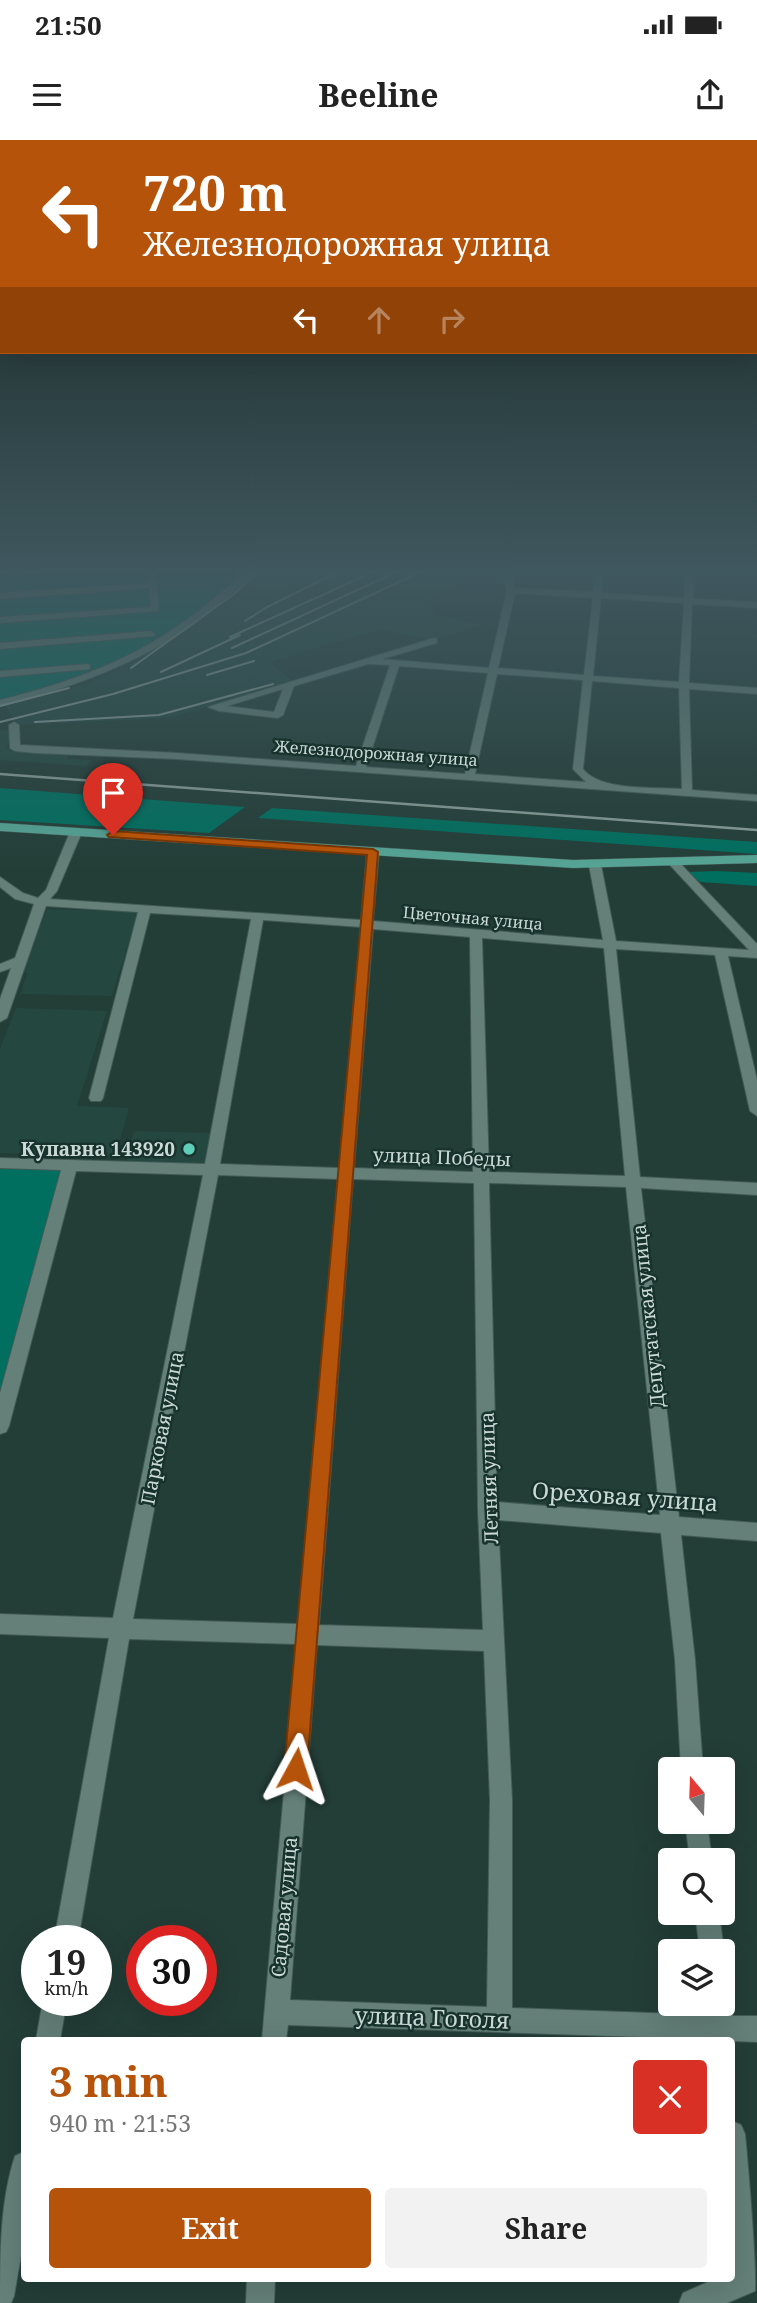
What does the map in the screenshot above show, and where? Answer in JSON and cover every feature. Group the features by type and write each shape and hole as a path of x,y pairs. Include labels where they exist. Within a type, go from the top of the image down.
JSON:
{"main road":[{"path":"0,827 595,865 757,859"}],"street":[{"path":"0,674 63,669"},
{"path":"0,703 68,685 108,669"},
{"path":"290,684 278,715 213,707 265,691 341,669"},
{"path":"360,770 394,669"},
{"path":"449,669 757,691"},
{"path":"469,778 491,669"},
{"path":"588,669 579,769 584,777 600,786"},
{"path":"685,669 687,793"},
{"name":"Железнодорожная улица","path":"15,725 15,748 177,756 757,798"},
{"path":"0,1018 41,902 51,891 76,832"},
{"name":"Садовая улица","path":"274,2037 373,852"},
{"path":"673,862 757,953"},
{"name":"Депутатская улица","path":"595,865 604,898 610,945 685,1660 691,1757"},
{"path":"0,881 19,896"},
{"path":"0,900 51,891"},
{"name":"Цветочная улица","path":"19,896 41,902 366,924 610,945 757,953"},
{"path":"96,1098 145,909"},
{"name":"Парковая улица","path":"69,1925 121,1628 155,1466 258,916"},
{"name":"Летняя улица","path":"476,935 488,1510 501,1800 499,2020"},
{"path":"721,952 757,1111"},
{"path":"0,968 22,960"},
{"name":"улица Победы","path":"0,1163 634,1182 757,1189"},
{"path":"0,1426 69,1167"},
{"name":"Ореховая улица","path":"488,1510 757,1532"},
{"path":"0,1623 493,1641"},
{"name":"улица Гоголя","path":"275,2012 721,2024 757,2029"},
{"path":"49,2037 52,2016"},
{"path":"693,2303 751,2278 735,2157"},
{"path":"0,2296 21,2181"},
{"path":"260,2303 261,2282"}],"shaded area":[{"path":"117,669 278,669 292,681 170,718 16,725 6,706 88,683"},
{"path":"0,730 14,731 6,748 68,753 67,759 91,760 86,766 0,760"},
{"path":"47,909 138,912 112,996 20,994 28,973 22,972"},
{"path":"16,1008 107,1011 77,1106 129,1108 115,1157 0,1153 0,1049"},
{"path":"134,1131 212,1133 206,1167 125,1165"}],"green space":[{"path":"0,669 107,669 96,675 0,703"},
{"path":"0,788 245,807 209,833 0,820"},
{"path":"272,808 757,842 757,854 258,818"},
{"path":"688,872 757,873 757,886 700,882"},
{"path":"0,1168 62,1170 0,1396"}],"railway":[{"path":"161,672 168,669"},
{"path":"0,722 113,694 194,669"},
{"path":"207,675 227,669"},
{"path":"35,722 159,715 273,684"},
{"path":"0,706 69,688"},
{"path":"0,774 757,830"}],"place":[{"name":"Купавна 143920","path":"189,1149"}],"route":[{"path":"113,835 373,852 296,1769"}]}
